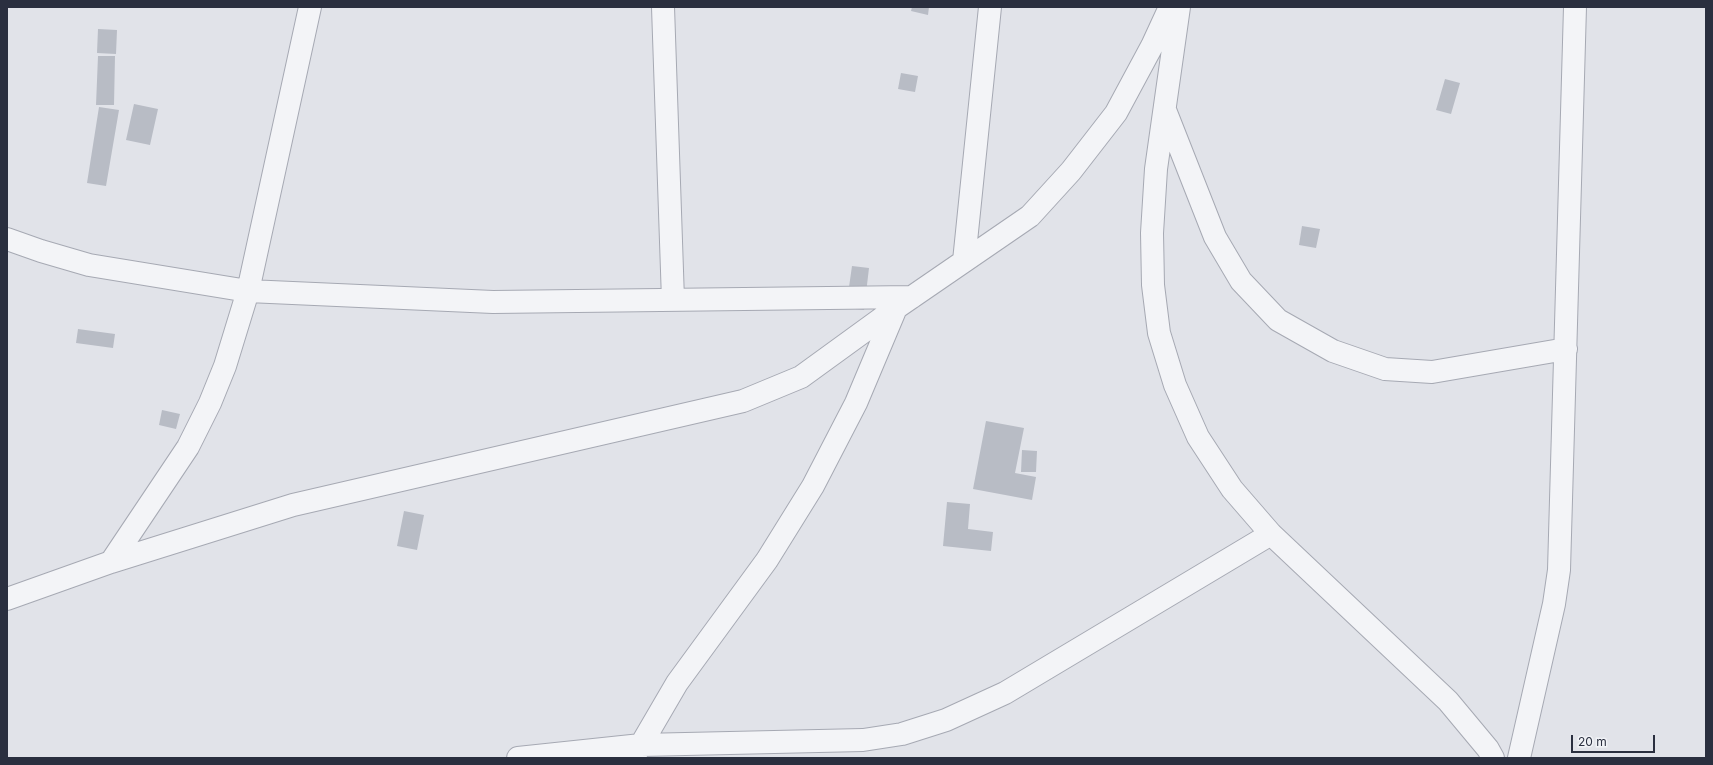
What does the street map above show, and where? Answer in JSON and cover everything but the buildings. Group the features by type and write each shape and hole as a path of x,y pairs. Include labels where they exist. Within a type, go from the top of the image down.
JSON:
{"street":[{"path":"111,562 188,446 210,404 225,366 248,291 310,7"},
{"path":"663,7 673,300"},
{"path":"964,261 990,7"},
{"path":"7,599 111,562 293,505 743,401 802,377 904,303 1030,216 1071,171 1116,113 1152,46 1170,7"},
{"path":"1179,7 1156,169 1152,233 1153,285 1159,333 1175,385 1198,437 1232,489 1271,534 1448,701 1488,749 1493,758"},
{"path":"1518,758 1554,604 1559,570 1575,7"},
{"path":"1165,110 1216,237 1241,281 1278,320 1333,351 1385,369 1432,372 1566,348"},
{"path":"7,238 41,251 89,265 248,291 493,302 673,300 904,303"},
{"path":"637,752 677,683 768,560 813,486 856,403 904,303"},
{"path":"518,758 863,740 902,734 946,720 1005,693 1271,534"},
{"path":"845,758 863,740"}]}
